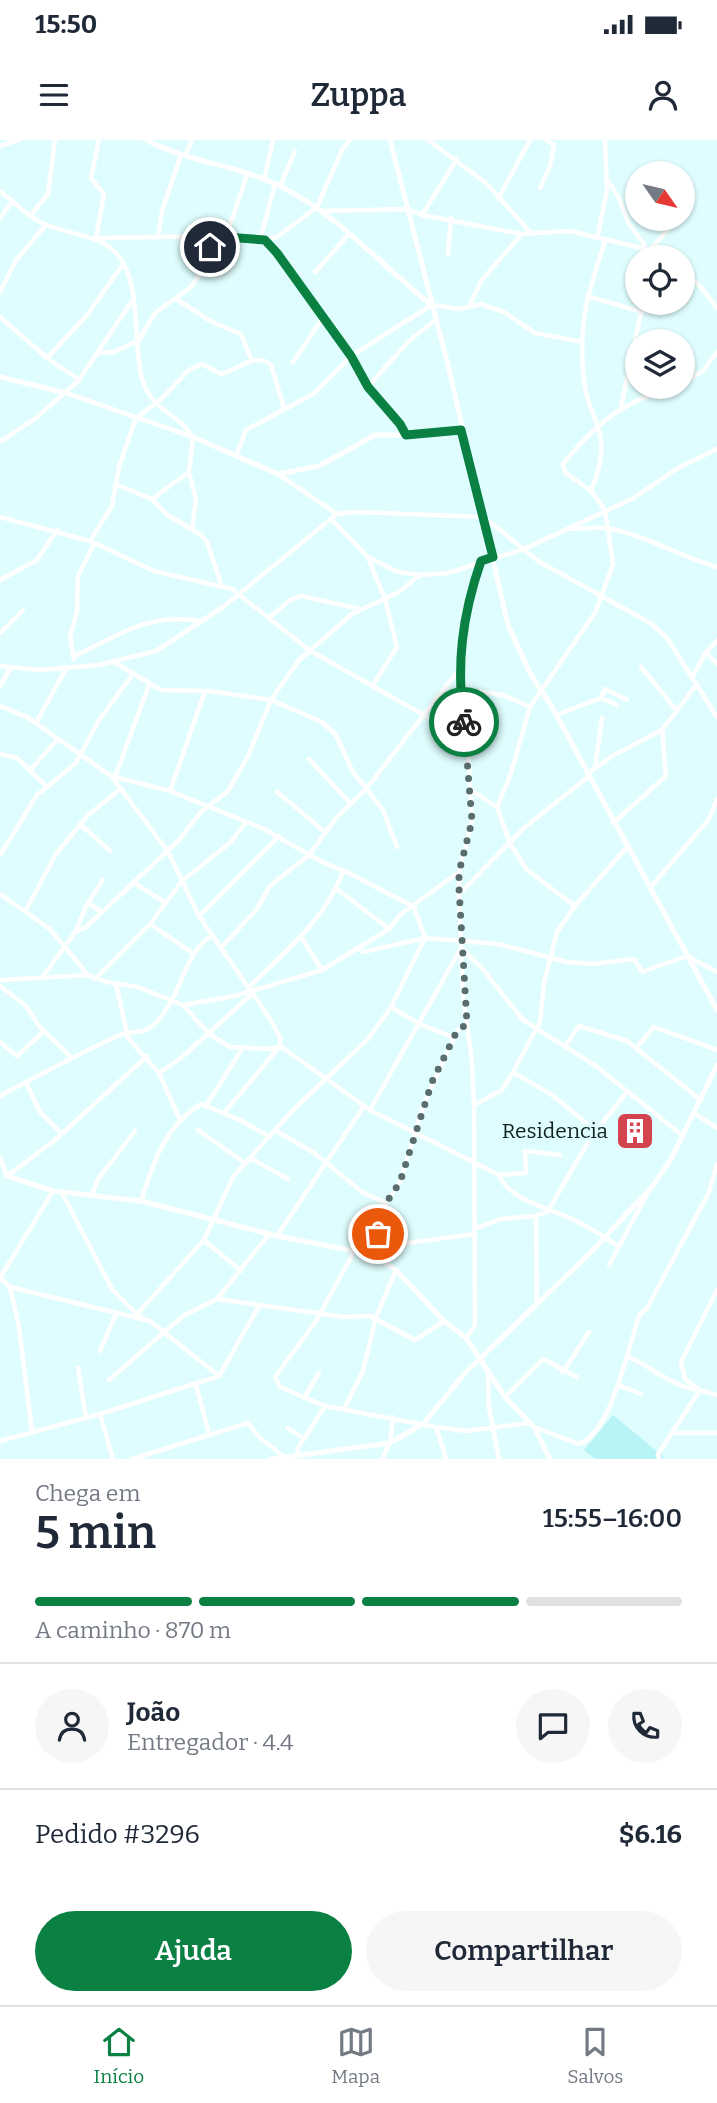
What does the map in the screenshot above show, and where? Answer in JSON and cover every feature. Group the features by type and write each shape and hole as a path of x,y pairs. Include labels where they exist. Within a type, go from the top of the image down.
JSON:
{"street":[{"path":"0,146 18,140"},
{"path":"29,216 48,194 55,140"},
{"path":"95,238 104,194 91,178 99,140"},
{"path":"146,140 167,151 277,185 319,209 430,305 452,309 476,304 498,309 535,333 582,342"},
{"path":"167,151 169,140"},
{"path":"158,237 162,211 192,140"},
{"path":"264,180 273,140"},
{"path":"1,192 29,216 46,225 95,238 226,236 262,241 281,235 319,209 349,140"},
{"path":"390,140 509,625 540,690 717,1010"},
{"path":"428,140 486,183 530,232"},
{"path":"498,199 530,140"},
{"path":"540,188 550,166 554,145 546,140"},
{"path":"597,238 607,181 606,140"},
{"path":"262,241 277,185 295,151"},
{"path":"422,215 457,159"},
{"path":"226,236 247,175"},
{"path":"607,181 646,245"},
{"path":"0,218 13,201"},
{"path":"319,209 407,209 422,215 452,218 521,234 570,231 626,245"},
{"path":"448,255 452,218"},
{"path":"0,292 16,260 46,225"},
{"path":"652,245 665,231"},
{"path":"315,272 349,234"},
{"path":"469,307 481,281 521,234"},
{"path":"98,353 114,352 139,340 155,313 176,299 199,277 205,267 212,236"},
{"path":"95,238 117,254 123,264 139,340 142,378 155,404 193,437"},
{"path":"262,241 277,253 351,356 368,387 400,424 406,435"},
{"path":"592,491 603,455 599,424 585,383 582,342 587,296 605,241"},
{"path":"47,358 92,308 123,264"},
{"path":"695,282 717,308"},
{"path":"587,296 625,307"},
{"path":"176,299 212,322 241,334 252,361"},
{"path":"0,442 66,393 79,380 132,300"},
{"path":"236,456 244,432 313,394 351,356 430,305"},
{"path":"621,407 641,315"},
{"path":"0,317 47,358 79,380"},
{"path":"293,362 322,319"},
{"path":"368,387 409,341 435,321"},
{"path":"695,376 703,371 717,352"},
{"path":"76,666 70,636 77,612 78,576 92,542 112,506 115,484 136,418 198,364 221,374 261,359 271,365 284,408"},
{"path":"0,377 66,393 193,437 278,474 337,514 381,512 484,517 538,561 660,630 717,717"},
{"path":"497,807 510,776 530,708 540,690 568,655 602,597 614,564 605,510 592,491 566,473 563,465 599,424 621,407 642,399"},
{"path":"167,429 172,418"},
{"path":"278,474 319,466 375,435 461,430"},
{"path":"192,529 196,500 189,472 193,437"},
{"path":"331,519 368,556 398,572 420,575 447,573 524,549 632,499 678,468 714,455 717,449"},
{"path":"152,499 189,472"},
{"path":"115,484 152,499 166,514 192,529 207,542 221,584"},
{"path":"0,666 40,670 114,663 156,652 203,621 337,514"},
{"path":"0,517 57,530 92,542 154,571 221,584 239,593 309,650 467,739"},
{"path":"565,528 610,528 717,567"},
{"path":"0,580 37,560 57,530"},
{"path":"368,556 385,599 397,647 373,685"},
{"path":"466,1338 475,1325 474,1105 461,945 459,872 472,821 467,739 458,671 466,605 481,561"},
{"path":"76,931 85,928 223,796 237,778 271,700 309,650 361,609 385,599 420,575"},
{"path":"269,618 290,600 301,596 361,609"},
{"path":"0,633 23,610"},
{"path":"73,657 147,622 171,617 203,621"},
{"path":"692,678 706,652 717,641"},
{"path":"706,652 717,664"},
{"path":"114,663 149,685 169,692 205,691 271,700 314,718 333,731 353,772 383,810 397,847"},
{"path":"36,724 68,666"},
{"path":"641,667 677,711"},
{"path":"0,687 10,668"},
{"path":"221,948 257,909 270,886 309,855 325,832 366,789 458,671"},
{"path":"0,855 37,795 82,755 99,720 132,676"},
{"path":"459,895 525,827 595,768 662,730 697,684"},
{"path":"149,685 113,776 167,850 199,916 280,1037 281,1046 224,1113"},
{"path":"460,689 503,695 530,708"},
{"path":"601,698 605,689 627,700"},
{"path":"170,790 205,691"},
{"path":"556,715 601,698 617,705"},
{"path":"0,706 13,709 113,776 170,790 279,836 309,855 414,907 425,939 391,1007 368,1039 233,1177 204,1240 140,1316"},
{"path":"595,768 602,718"},
{"path":"613,823 666,776 662,730"},
{"path":"31,769 58,739"},
{"path":"0,754 11,755 31,769 47,787"},
{"path":"309,759 351,804"},
{"path":"26,910 56,854 80,824 120,789"},
{"path":"470,789 497,807 510,843 526,869 575,906"},
{"path":"276,792 325,832"},
{"path":"650,888 709,819 717,799"},
{"path":"95,979 150,924 181,881 230,843 246,822"},
{"path":"80,824 110,851"},
{"path":"199,916 279,836"},
{"path":"474,1105 502,1090 542,1016 549,957 557,932 575,906 627,847"},
{"path":"159,1073 181,1059 302,938 321,917 344,870"},
{"path":"183,1005 322,970 388,929 401,914 459,872"},
{"path":"43,976 67,947 88,902 103,880"},
{"path":"132,881 166,903"},
{"path":"337,889 388,929"},
{"path":"0,894 26,910 67,947 88,975 95,979 138,988 183,1005 208,1033 230,1047 243,1049 281,1046 367,1108 474,1164 499,1175 526,1173 525,1151 560,1155"},
{"path":"88,902 102,912"},
{"path":"150,924 194,954"},
{"path":"0,1096 126,1032 150,1028 174,1002 197,947 213,935"},
{"path":"302,938 322,970"},
{"path":"359,949 363,951 425,939 461,945 498,944 549,957 593,964 634,959 640,971 645,972 687,956 717,972"},
{"path":"277,1236 367,1108 420,1024 461,945"},
{"path":"461,945 523,1020 566,1045 683,1136"},
{"path":"0,980 88,975"},
{"path":"116,984 126,1032 132,1043 148,1056 159,1073 180,1120"},
{"path":"0,986 26,1006 44,1031 72,1058"},
{"path":"391,1007 420,1024 454,1038"},
{"path":"375,1255 386,1203 400,1182 432,1082 454,1038 467,1024"},
{"path":"566,1045 579,1026 627,1041 701,1100"},
{"path":"637,1048 654,1027 717,1050"},
{"path":"0,1042 17,1056 44,1031"},
{"path":"207,1104 243,1049"},
{"path":"0,1179 61,1133 148,1056"},
{"path":"271,1459 390,1443 423,1423 480,1359 605,1238 648,1192 661,1176 683,1136 717,1065"},
{"path":"513,1072 552,1095 595,1130"},
{"path":"26,1083 40,1112 61,1133"},
{"path":"376,1247 474,1232 500,1219 536,1216 550,1209 595,1130 627,1092"},
{"path":"141,1201 163,1142 180,1120 201,1104 207,1104 270,1137"},
{"path":"694,1113 717,1128"},
{"path":"198,1130 245,1163"},
{"path":"92,1195 99,1179 135,1131"},
{"path":"276,1131 327,1163 362,1192 386,1203"},
{"path":"0,1158 7,1176"},
{"path":"250,1158 288,1179"},
{"path":"355,1250 320,1314 275,1377 280,1387 325,1406 466,1431 531,1425 579,1444 584,1442 608,1410 640,1314 646,1310 709,1192 717,1164"},
{"path":"499,1175 502,1184 524,1198 550,1209 619,1247"},
{"path":"7,1176 62,1193 141,1201 277,1236 375,1255 396,1270 444,1321 466,1338 488,1375 531,1425 550,1459"},
{"path":"53,1191 0,1278 10,1287 116,1314 140,1316"},
{"path":"609,1265 648,1192"},
{"path":"62,1193 112,1289 140,1316 219,1376"},
{"path":"536,1216 537,1305"},
{"path":"109,1380 183,1316 217,1299 270,1234"},
{"path":"204,1240 241,1271"},
{"path":"344,1409 363,1371 376,1317 396,1270"},
{"path":"10,1287 19,1327 32,1432"},
{"path":"700,1390 685,1379 681,1362 717,1290"},
{"path":"217,1299 320,1314 376,1317 415,1340 444,1321"},
{"path":"0,1441 100,1414 219,1376 259,1306"},
{"path":"100,1351 116,1314"},
{"path":"564,1372 589,1332"},
{"path":"626,1356 650,1366 681,1388 717,1395"},
{"path":"505,1397 543,1359 577,1377"},
{"path":"78,1368 86,1418"},
{"path":"304,1398 320,1373"},
{"path":"488,1375 499,1459"},
{"path":"196,1385 209,1434"},
{"path":"618,1385 641,1394"},
{"path":"659,1459 659,1454 700,1390"},
{"path":"297,1454 325,1406"},
{"path":"100,1414 113,1459"},
{"path":"382,1459 390,1443 393,1417"},
{"path":"132,1459 248,1423 259,1437 285,1457"},
{"path":"436,1427 446,1459"},
{"path":"288,1428 304,1439"},
{"path":"674,1433 717,1433"},
{"path":"331,1451 335,1459"}],"shaded area":[{"path":"613,1415 664,1457 595,1459 584,1450"}],"way so far":[{"path":"378,1234 386,1203 400,1182 432,1082 457,1031 467,1024 463,995 459,872 472,821 464,722"}],"place":[{"name":"Residencia","path":"635,1131"}],"route":[{"path":"210,247 212,236 265,240 351,356 368,387 400,424 406,435 461,430 493,557 481,561 466,605 458,671 464,722"}]}
